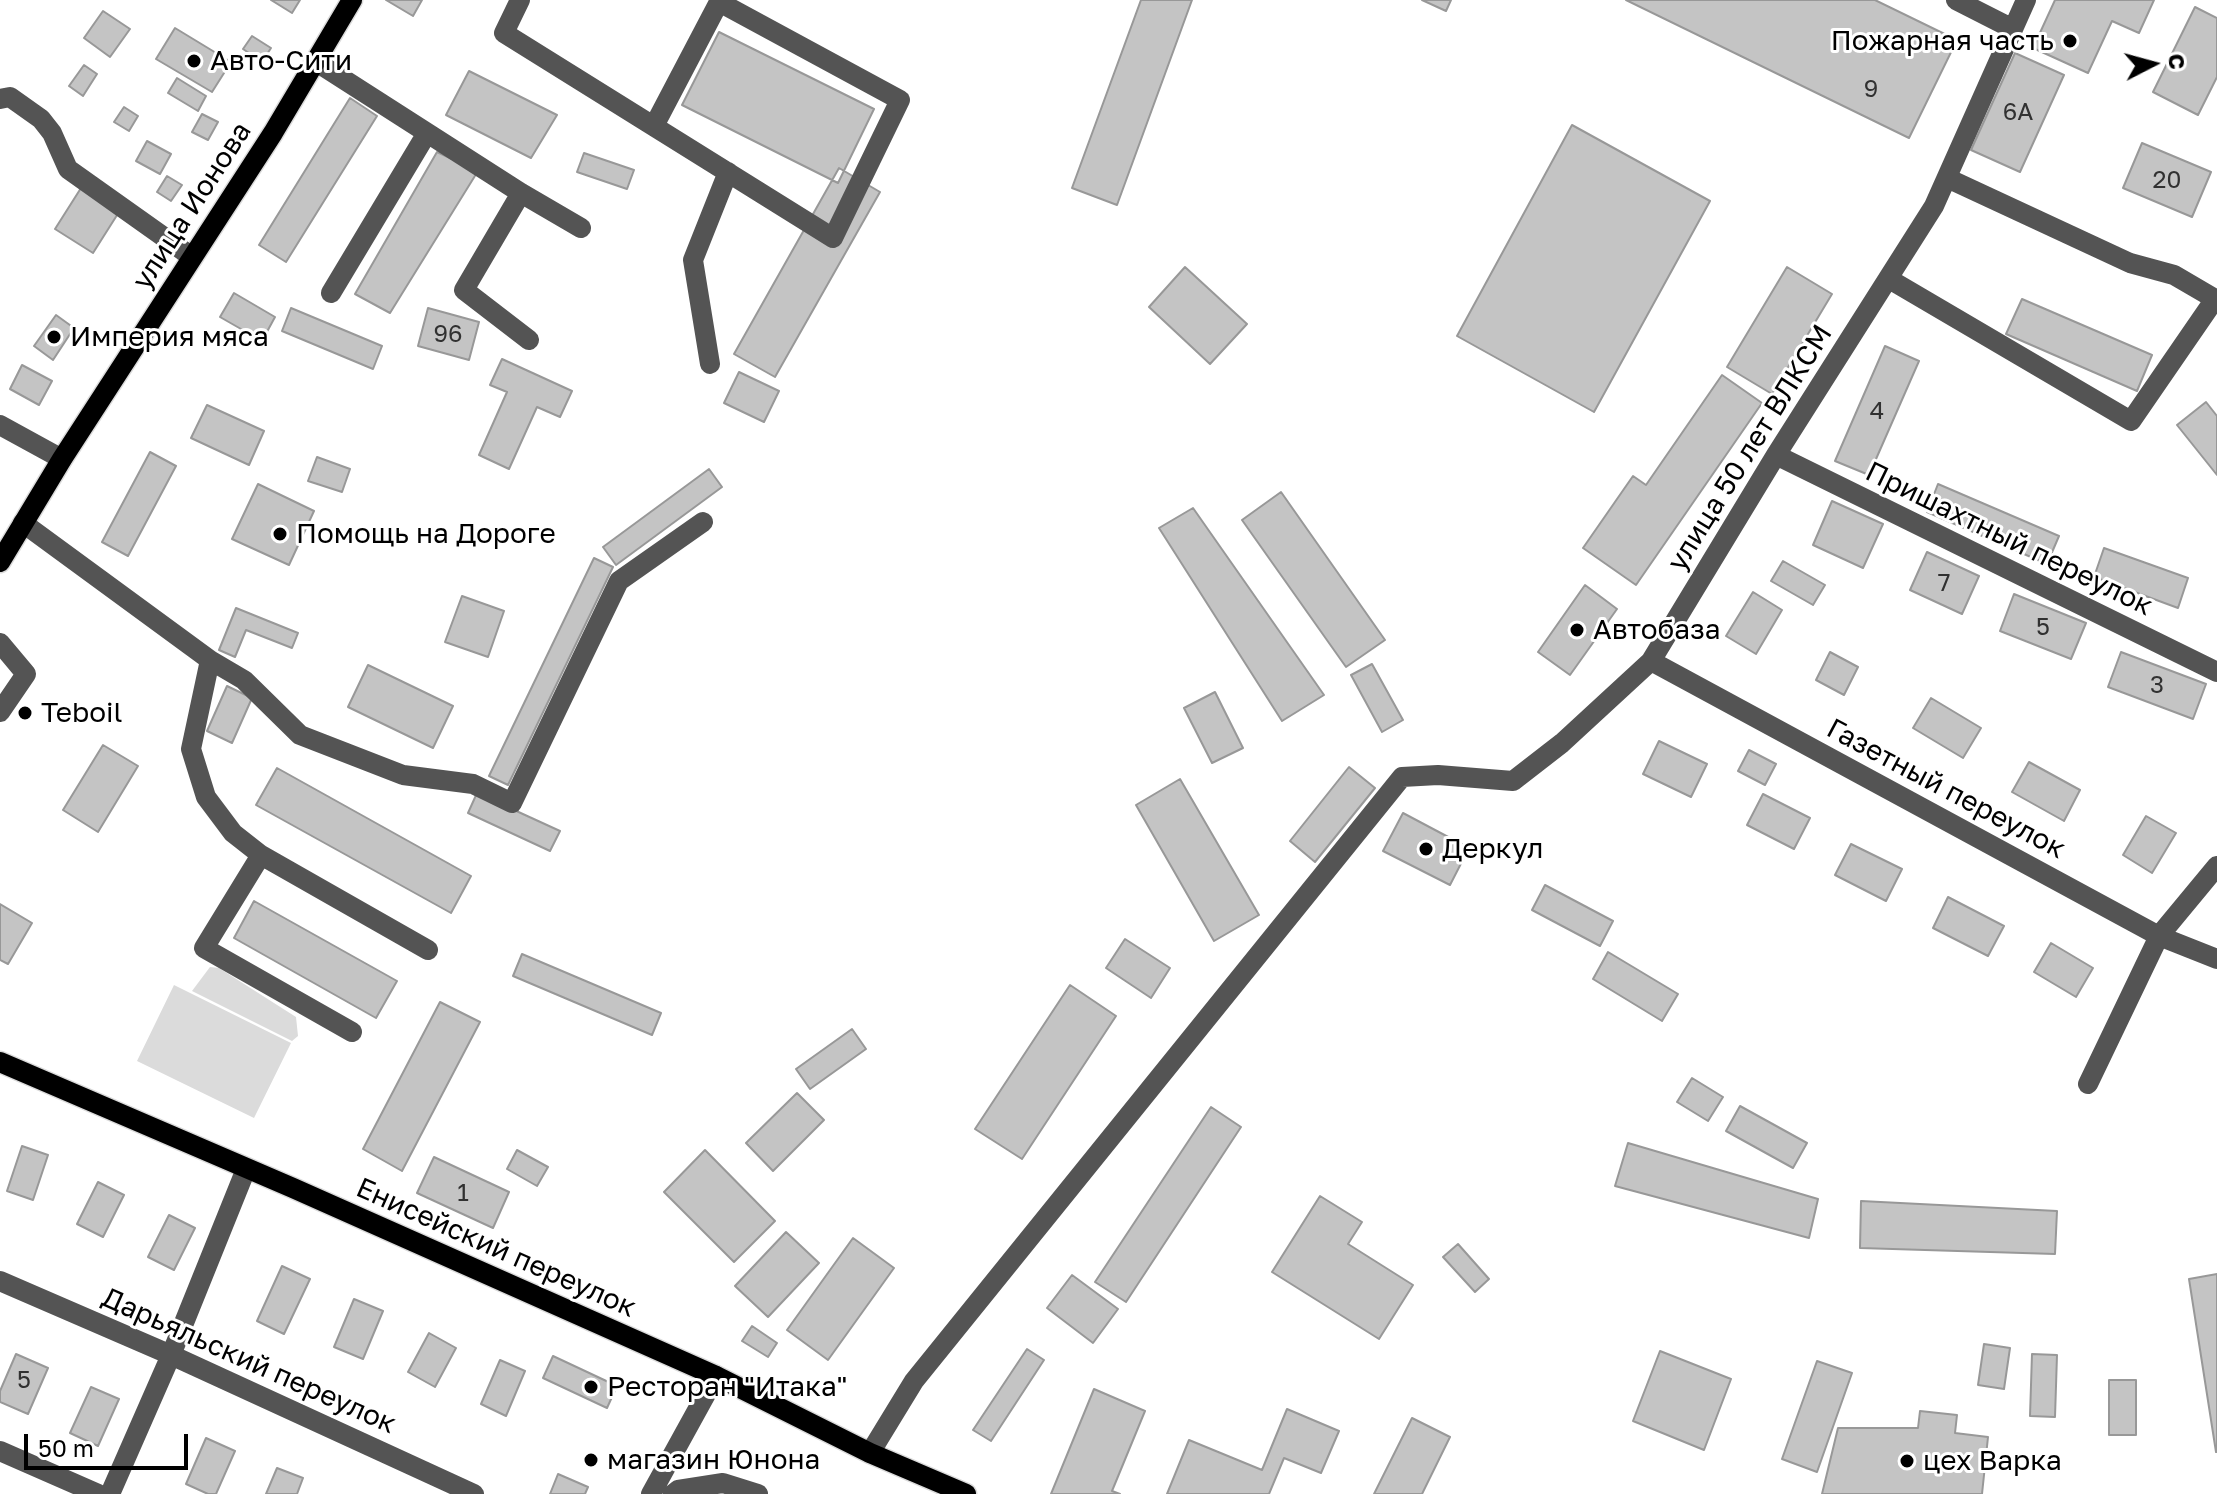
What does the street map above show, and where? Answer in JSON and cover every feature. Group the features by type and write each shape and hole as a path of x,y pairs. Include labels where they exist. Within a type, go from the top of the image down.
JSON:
{"main road":[{"name":"улица Ионова","path":"0,562 62,459 273,133 352,0"},
{"name":"Енисейский переулок","path":"0,1062 716,1376 870,1453 962,1493"}],"street":[{"path":"520,0 504,33 833,238 900,100 719,2 654,126"},
{"path":"1956,0 2013,29"},
{"name":"улица 50 лет ВЛКСМ","path":"870,1453 914,1381 1402,777 1438,775 1513,781 1562,743 1651,661 1776,455 1934,206 2026,0"},
{"path":"315,61 581,228"},
{"path":"0,99 10,97 41,119 52,133 68,169 192,257"},
{"path":"331,293 427,133"},
{"path":"710,364 693,260 728,172"},
{"path":"1889,279 2131,421 2216,300 2174,275 2130,263 1947,178"},
{"path":"521,193 464,290 529,340"},
{"path":"0,425 62,459"},
{"name":"Пришахтный переулок","path":"1776,455 2217,672"},
{"path":"23,523 210,660 244,680 300,735 403,775 473,784 512,803 619,581 703,522"},
{"path":"0,643 26,674 0,712"},
{"path":"210,660 191,749 206,797 233,833 261,855 428,950"},
{"name":"Газетный переулок","path":"1651,661 2159,936 2217,959"},
{"path":"261,855 204,948 352,1032"},
{"path":"2088,1084 2159,936 2217,866"},
{"path":"110,1494 171,1355 246,1169"},
{"name":"Дарьяльский переулок","path":"0,1281 171,1355 474,1494"},
{"path":"651,1494 716,1376"},
{"path":"0,1451 98,1494"},
{"path":"673,1494 678,1490 723,1483 758,1494"}],"shaded area":[{"path":"210,967 219,968 296,1017 298,1036 292,1041 192,991"},
{"path":"174,985 291,1043 254,1118 137,1061"}],"building":[{"path":"271,0 300,0 292,13"},
{"path":"386,0 422,0 413,16"},
{"path":"1141,0 1192,0 1117,205 1072,188"},
{"path":"1422,0 1451,0 1446,11"},
{"path":"1626,0 1875,0 1957,40 1909,138"},
{"name":"Пожарная часть","path":"2055,0 2154,0 2139,33 2112,21 2088,73 2033,48"},
{"path":"2195,7 2217,18 2217,77 2198,115 2153,92"},
{"path":"103,11 130,29 110,57 84,38"},
{"name":"Авто-Сити","path":"175,28 231,62 212,92 156,59"},
{"path":"719,32 874,109 838,183 682,105"},
{"path":"252,36 271,48 262,62 243,49"},
{"path":"2015,53 2064,75 2020,172 1971,150"},
{"path":"84,65 97,74 83,96 69,86"},
{"path":"469,71 557,115 531,158 446,115"},
{"path":"177,78 206,96 198,111 168,93"},
{"path":"350,98 377,116 286,262 259,245"},
{"path":"124,107 138,116 129,131 114,122"},
{"path":"202,114 218,122 208,140 192,132"},
{"path":"1572,125 1710,201 1594,412 1457,336"},
{"path":"147,141 171,154 160,174 136,161"},
{"path":"2142,143 2211,172 2192,217 2123,188"},
{"path":"437,152 478,171 390,313 355,294"},
{"path":"584,153 634,170 627,189 577,172"},
{"path":"839,168 880,192 775,377 734,354"},
{"path":"167,176 182,185 171,201 157,192"},
{"path":"81,188 119,212 93,253 55,229"},
{"path":"1185,267 1247,324 1210,364 1149,307"},
{"path":"1787,267 1832,294 1772,394 1727,367"},
{"path":"234,293 275,317 262,341 220,317"},
{"path":"2022,299 2152,355 2137,391 2006,334"},
{"path":"291,308 382,346 373,369 282,331"},
{"path":"428,308 479,322 469,360 418,346"},
{"name":"Империя мяса","path":"56,315 74,328 53,360 34,346"},
{"path":"1885,346 1919,361 1869,475 1835,461"},
{"path":"502,359 572,391 560,417 537,407 509,469 479,455 507,392 490,385"},
{"path":"22,365 52,381 39,405 10,389"},
{"path":"739,372 779,391 764,422 724,403"},
{"path":"1722,375 1762,403 1636,585 1583,548 1633,476 1646,485"},
{"path":"2206,402 2217,416 2217,475 2177,425"},
{"path":"207,405 264,431 249,465 191,438"},
{"path":"150,452 176,466 128,556 102,542"},
{"path":"317,457 350,469 342,492 308,481"},
{"path":"709,469 722,487 616,565 603,547"},
{"path":"258,484 314,511 289,565 232,539"},
{"path":"1938,484 2059,536 2047,564 1927,512"},
{"path":"1281,492 1385,640 1346,667 1242,520"},
{"path":"1832,501 1883,524 1863,568 1813,545"},
{"path":"1193,508 1324,695 1282,721 1159,528"},
{"path":"2104,548 2188,578 2178,608 2094,577"},
{"path":"1927,552 1979,576 1962,614 1910,590"},
{"path":"594,558 613,567 508,785 489,776"},
{"path":"1783,561 1825,585 1813,605 1771,581"},
{"name":"Автобаза","path":"1585,585 1617,609 1570,675 1538,652"},
{"path":"1753,592 1782,610 1756,654 1726,636"},
{"path":"2014,594 2086,623 2071,659 2000,631"},
{"path":"462,596 504,611 488,657 445,642"},
{"path":"236,608 298,633 292,648 246,630 235,657 219,650"},
{"path":"1830,652 1858,667 1844,695 1816,680"},
{"path":"2121,652 2206,684 2193,719 2108,687"},
{"path":"1372,664 1403,720 1382,732 1351,675"},
{"path":"368,665 453,706 433,748 348,707"},
{"path":"227,686 252,698 232,743 207,731"},
{"path":"1215,692 1243,748 1212,763 1184,708"},
{"path":"1931,698 1981,728 1963,758 1913,728"},
{"path":"1659,741 1707,764 1691,797 1643,774"},
{"path":"103,745 138,766 98,832 63,810"},
{"path":"1749,750 1776,764 1765,785 1738,771"},
{"path":"2029,762 2080,790 2064,821 2012,792"},
{"path":"1349,767 1375,788 1315,862 1290,841"},
{"path":"277,768 471,876 451,913 256,805"},
{"path":"1180,779 1259,915 1214,941 1136,805"},
{"path":"477,793 560,831 550,851 468,813"},
{"path":"1763,794 1810,818 1794,849 1747,825"},
{"name":"Деркул","path":"1403,813 1469,848 1450,885 1383,851"},
{"path":"2146,816 2176,833 2152,873 2123,855"},
{"path":"1851,844 1902,869 1886,901 1835,875"},
{"path":"1545,885 1613,921 1600,946 1532,910"},
{"path":"1948,897 2004,926 1988,956 1933,928"},
{"path":"254,901 397,981 376,1018 234,938"},
{"path":"0,904 32,923 8,964 0,960"},
{"path":"1125,939 1170,968 1151,998 1106,968"},
{"path":"2051,943 2093,968 2076,997 2034,972"},
{"path":"1608,952 1678,994 1662,1021 1593,979"},
{"path":"522,954 661,1013 652,1035 513,976"},
{"path":"1070,985 1116,1016 1022,1159 975,1129"},
{"path":"440,1002 480,1022 402,1171 363,1149"},
{"path":"852,1029 866,1049 810,1089 796,1069"},
{"path":"1692,1078 1723,1097 1708,1121 1677,1102"},
{"path":"797,1093 824,1120 773,1171 746,1143"},
{"path":"1740,1106 1807,1143 1793,1168 1726,1131"},
{"path":"1211,1107 1241,1127 1126,1302 1095,1282"},
{"path":"1628,1143 1818,1199 1809,1238 1615,1186"},
{"path":"22,1146 48,1155 33,1200 7,1191"},
{"path":"517,1150 548,1167 537,1186 507,1169"},
{"path":"705,1150 775,1221 734,1262 664,1192"},
{"path":"434,1157 509,1192 493,1228 417,1193"},
{"path":"98,1182 124,1195 103,1237 77,1224"},
{"path":"1320,1196 1362,1222 1348,1244 1413,1285 1379,1339 1272,1272"},
{"path":"1861,1201 2057,1211 2055,1254 1860,1248"},
{"path":"169,1215 195,1228 174,1270 148,1257"},
{"path":"786,1232 819,1263 768,1317 735,1286"},
{"path":"853,1238 894,1268 828,1360 787,1330"},
{"path":"1458,1244 1489,1279 1475,1292 1443,1257"},
{"path":"282,1266 310,1279 284,1334 257,1321"},
{"path":"2217,1274 2217,1452 2216,1452 2189,1279"},
{"path":"1072,1275 1118,1309 1093,1343 1047,1308"},
{"path":"354,1299 383,1311 363,1359 334,1347"},
{"path":"752,1326 777,1343 768,1357 742,1341"},
{"path":"429,1333 456,1348 435,1387 408,1372"},
{"path":"1984,1344 2010,1348 2004,1389 1978,1385"},
{"path":"1027,1349 1044,1360 991,1441 973,1430"},
{"path":"1660,1351 1731,1379 1704,1450 1633,1421"},
{"path":"16,1354 48,1368 28,1414 0,1402 0,1391"},
{"path":"2032,1354 2057,1355 2055,1417 2030,1416"},
{"path":"553,1356 617,1386 607,1408 543,1378"},
{"path":"500,1360 525,1371 506,1416 481,1404"},
{"path":"1817,1361 1852,1373 1817,1472 1782,1459"},
{"path":"2109,1380 2136,1380 2136,1435 2109,1435"},
{"path":"91,1387 119,1399 98,1446 70,1433"},
{"path":"1094,1389 1145,1411 1112,1491 1120,1494 1051,1494"},
{"path":"1287,1409 1339,1431 1321,1473 1284,1458 1269,1494 1167,1494 1189,1440 1262,1470"},
{"name":"цех Варка","path":"1920,1411 1957,1415 1955,1433 1988,1437 1982,1494 1822,1494 1838,1428 1918,1428"},
{"path":"1412,1418 1450,1437 1422,1494 1374,1494"},
{"path":"206,1438 235,1451 216,1494 208,1494 186,1484"},
{"path":"277,1468 303,1478 297,1494 266,1494"},
{"path":"558,1474 588,1487 585,1494 550,1494"}],"place":[{"name":"Пожарная часть","path":"2070,41"},
{"name":"Авто-Сити","path":"194,61"},
{"name":"Империя мяса","path":"54,337"},
{"name":"Помощь на Дороге","path":"280,534"},
{"name":"Автобаза","path":"1577,630"},
{"name":"Teboil","path":"25,713"},
{"name":"Деркул","path":"1426,849"},
{"name":"Ресторан \"Итака\"","path":"591,1387"},
{"name":"магазин Юнона","path":"591,1460"},
{"name":"цех Варка","path":"1907,1461"}]}
